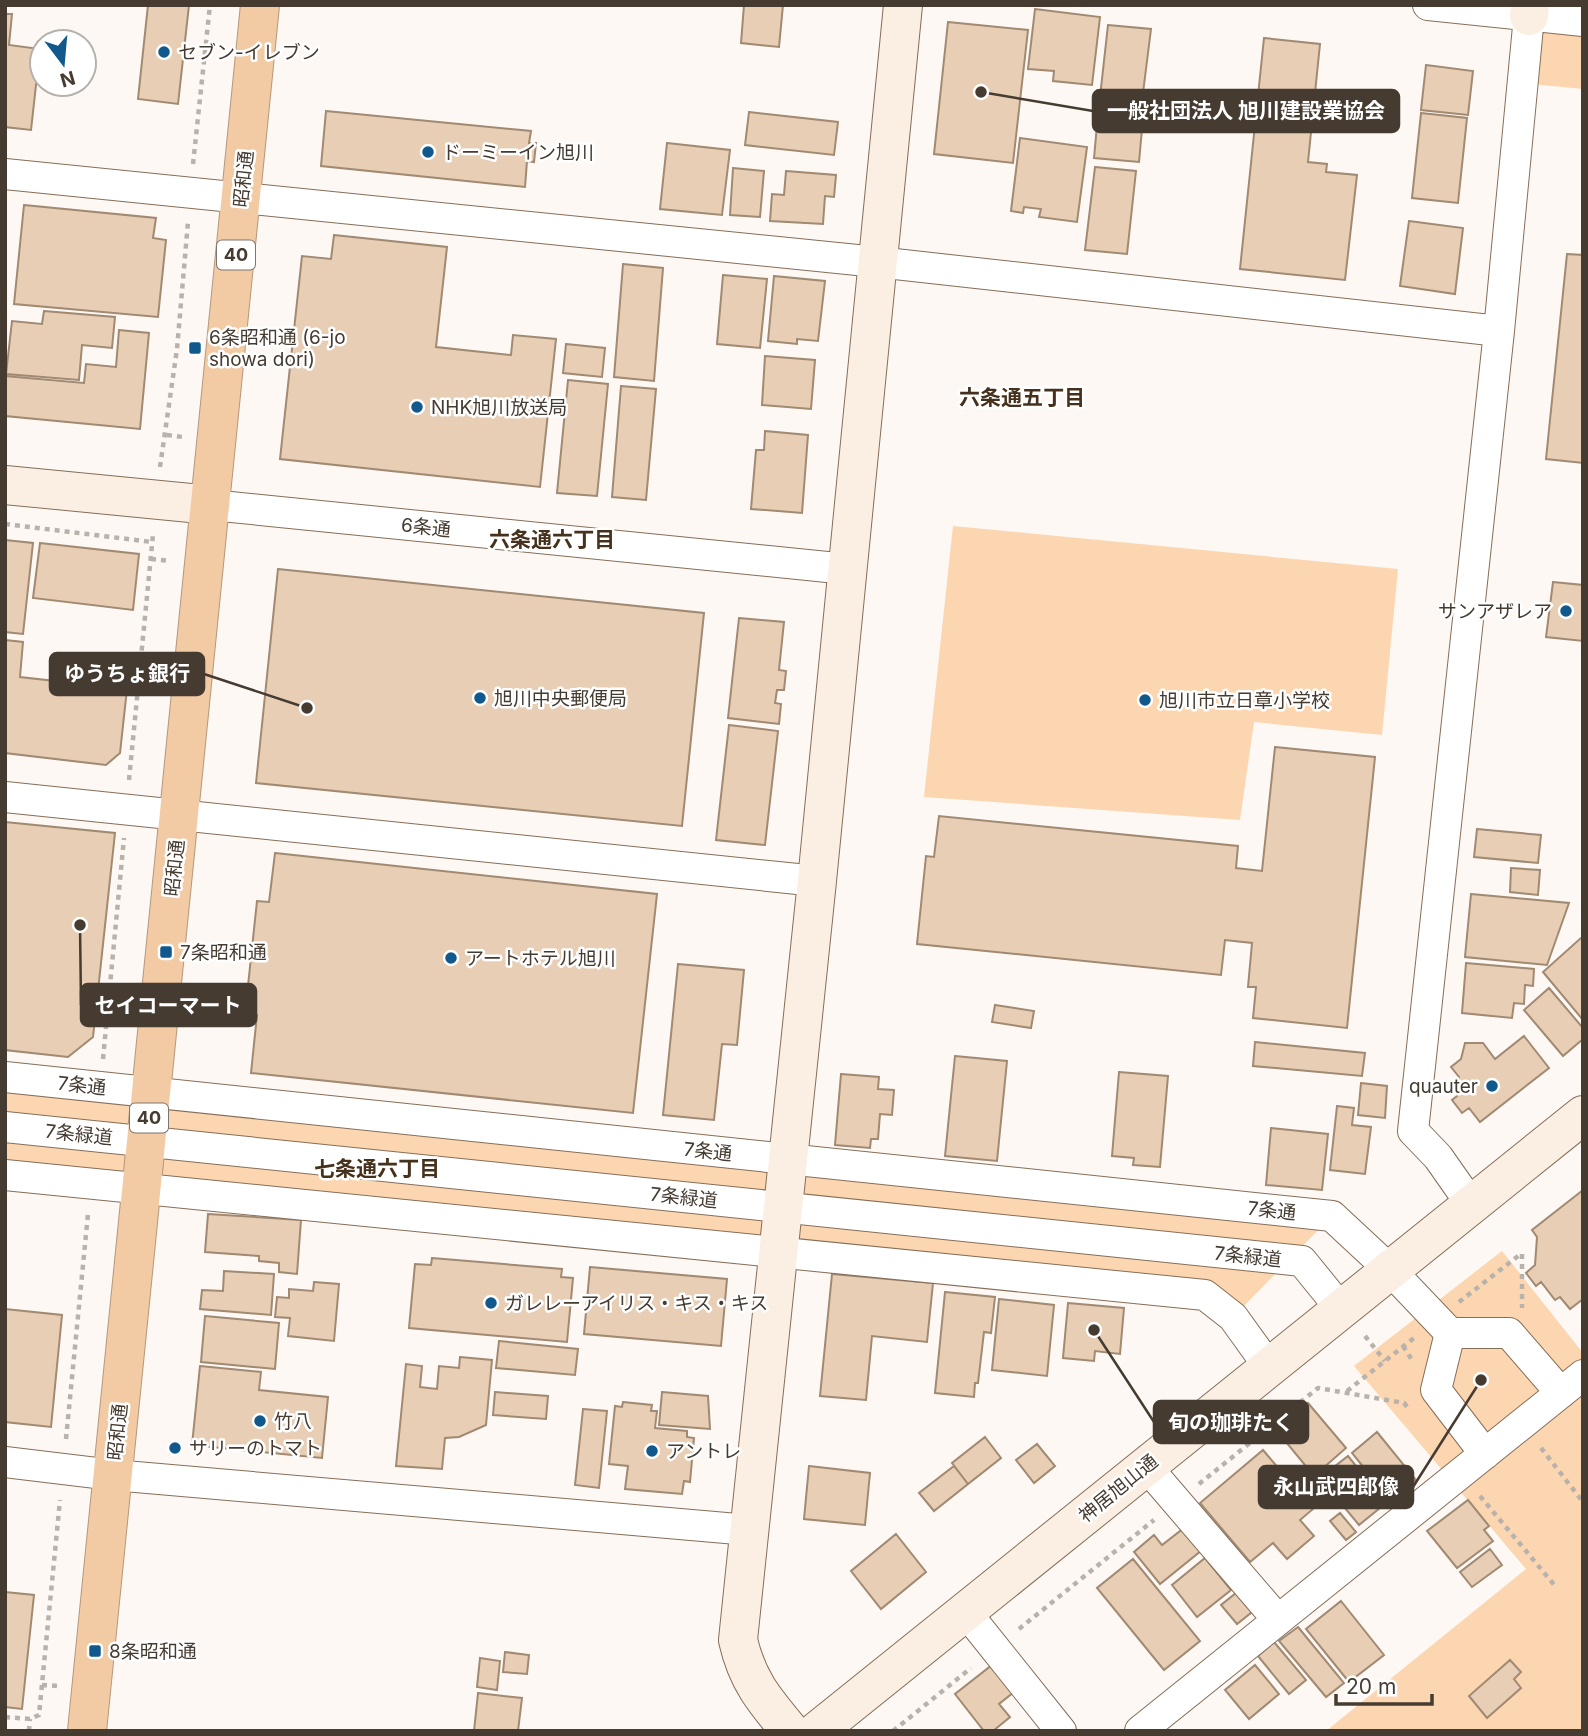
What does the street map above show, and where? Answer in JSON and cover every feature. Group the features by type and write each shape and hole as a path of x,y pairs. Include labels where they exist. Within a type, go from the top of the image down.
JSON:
{"highway":[{"name":"昭和通","path":"87,1731 260,5"}],"street":[{"path":"790,1731 764,1700 744,1669 738,1640 789,1159 903,5"},
{"path":"1428,5 1530,10 1583,21"},
{"path":"1471,1205 1438,1157 1413,1131 1499,331 1530,10"},
{"path":"5,174 877,261 1499,331"},
{"name":"6条通","path":"5,485 847,569"},
{"path":"5,797 817,881"},
{"name":"7条通","path":"5,1077 1332,1216 1390,1270 1450,1333"},
{"name":"神居旭山通","path":"817,1731 1583,1115"},
{"name":"7条緑道","path":"5,1127 1302,1261 1341,1309"},
{"path":"5,1175 1205,1295 1233,1317 1269,1367"},
{"path":"1140,1731 1485,1454 1522,1424 1572,1384 1509,1333 1450,1333 1436,1390 1485,1454"},
{"path":"5,1462 113,1475 749,1530"},
{"path":"1146,1466 1278,1620"},
{"path":"965,1611 1061,1731"}],"path":[{"path":"159,475 167,435"},
{"path":"5,524 152,541"},
{"path":"1522,1253 1522,1310"},
{"path":"893,1731 1318,1388 1404,1403"},
{"path":"1522,1424 1583,1502"},
{"path":"5,1717 30,1719 39,1715 42,1685"},
{"path":"29,1731 30,1719"}],"shaded area":[{"path":"1529,16 1583,21 1583,89 1522,83"},
{"path":"953,526 1398,569 1382,735 1254,722 1240,820 924,797"},
{"path":"5,1077 1332,1216 1233,1317 1205,1295 5,1181"},
{"path":"1502,1251 1583,1353 1583,1731 1326,1731 1526,1569 1354,1366"}],"building":[{"path":"5,5 6,14 12,14 9,45 28,47 28,98 35,98 31,130 5,127"},
{"name":"セブン-イレブン","path":"148,5 189,5 178,104 138,99"},
{"path":"744,5 783,5 779,47 741,43"},
{"path":"1035,9 1100,17 1092,85 1053,81 1054,71 1028,69"},
{"path":"948,22 1028,30 1013,163 934,154"},
{"path":"1108,25 1151,29 1142,101 1100,97"},
{"path":"1264,38 1320,44 1308,162 1327,164 1326,172 1357,175 1345,280 1240,269"},
{"path":"1426,65 1473,71 1468,115 1421,110"},
{"path":"1099,103 1144,107 1139,162 1094,158"},
{"name":"ドーミーイン旭川","path":"326,111 531,131 529,143 536,143 534,162 527,161 525,187 321,166"},
{"path":"749,112 838,122 834,155 745,145"},
{"path":"1421,113 1467,118 1458,203 1412,198"},
{"path":"1020,138 1087,147 1077,222 1039,217 1041,209 1024,207 1023,213 1011,211"},
{"path":"667,143 730,150 722,215 660,209"},
{"path":"1095,167 1136,171 1127,254 1085,250"},
{"path":"733,168 764,171 760,217 730,215"},
{"path":"786,171 836,175 834,197 825,196 823,224 770,221 772,194 784,195"},
{"path":"24,205 156,218 153,238 166,240 158,317 14,304"},
{"path":"1409,221 1463,228 1455,294 1400,286"},
{"name":"NHK旭川放送局","path":"334,235 447,247 436,347 511,355 513,335 556,339 540,487 280,459 302,256 331,259"},
{"path":"1567,254 1583,255 1583,463 1546,459"},
{"path":"623,264 663,268 654,381 614,377"},
{"path":"723,275 767,279 760,348 717,344"},
{"path":"774,276 825,281 818,341 797,339 797,344 768,341"},
{"path":"44,311 115,317 112,348 82,345 79,380 6,374 12,321 42,324"},
{"path":"119,330 149,333 140,429 5,416 5,376 84,383 86,364 116,367"},
{"path":"566,344 605,348 602,377 563,373"},
{"path":"765,356 815,360 811,409 762,405"},
{"path":"568,380 608,384 597,496 557,493"},
{"path":"621,386 656,389 646,500 612,497"},
{"path":"765,431 808,435 802,513 751,509 756,450 764,450"},
{"path":"5,540 33,543 23,634 5,632"},
{"path":"40,543 139,554 133,610 33,598"},
{"name":"旭川中央郵便局","path":"278,569 704,613 682,826 256,783"},
{"name":"サンアザレア","path":"1553,582 1583,585 1583,641 1546,637"},
{"path":"739,618 784,622 779,670 786,671 784,690 777,690 775,703 781,704 779,724 728,718"},
{"path":"5,640 23,642 20,677 127,689 120,753 106,765 5,753"},
{"path":"729,725 778,731 765,845 716,840"},
{"path":"1275,747 1375,757 1347,1028 1253,1018 1256,987 1248,987 1252,943 1225,940 1221,975 917,944 926,856 934,857 939,816 1238,846 1236,868 1262,871"},
{"path":"5,822 115,833 93,1037 68,1057 5,1050"},
{"path":"1477,829 1541,835 1538,863 1474,857"},
{"name":"アートホテル旭川","path":"275,853 657,894 633,1113 251,1073 257,1015 245,1014 257,901 269,902"},
{"path":"1511,868 1540,870 1538,895 1510,892"},
{"path":"1471,894 1569,903 1547,965 1465,957"},
{"path":"1582,937 1583,939 1583,1020 1543,972"},
{"path":"1466,963 1534,969 1533,986 1525,985 1524,1004 1514,1003 1512,1018 1462,1013"},
{"path":"678,964 744,970 737,1045 722,1044 714,1120 663,1115"},
{"path":"1549,988 1583,1028 1583,1039 1563,1056 1524,1010"},
{"path":"995,1005 1034,1011 1031,1028 992,1022"},
{"name":"quauter","path":"1524,1036 1549,1068 1480,1122 1469,1108 1462,1113 1452,1100 1457,1096 1459,1077 1451,1067 1461,1059 1465,1043 1483,1043 1495,1059"},
{"path":"1255,1042 1365,1053 1362,1076 1253,1066"},
{"path":"955,1056 1007,1061 997,1161 945,1156"},
{"path":"1119,1072 1168,1076 1160,1167 1133,1165 1134,1158 1112,1156"},
{"path":"841,1074 879,1077 878,1089 894,1090 892,1115 880,1114 878,1139 871,1139 870,1148 835,1145"},
{"path":"1361,1083 1387,1086 1385,1118 1358,1115"},
{"path":"1337,1106 1354,1108 1352,1125 1371,1127 1365,1174 1330,1170"},
{"path":"1271,1128 1328,1134 1322,1190 1266,1185"},
{"path":"1583,1190 1583,1299 1570,1309 1560,1297 1555,1300 1541,1282 1536,1286 1526,1273 1535,1265 1537,1237 1532,1230"},
{"path":"208,1214 301,1220 297,1274 279,1272 279,1263 259,1261 259,1256 205,1252"},
{"name":"ガレレーアイリス・キス・キス","path":"432,1258 562,1269 561,1277 573,1278 567,1342 409,1328 415,1264 431,1265"},
{"path":"590,1267 727,1279 721,1346 584,1334"},
{"path":"224,1271 274,1274 271,1315 200,1309 202,1290 223,1291"},
{"path":"832,1274 933,1283 927,1342 872,1336 866,1400 820,1396"},
{"path":"314,1282 339,1284 334,1341 288,1336 290,1318 275,1317 277,1297 289,1298 289,1289 313,1291"},
{"path":"945,1292 995,1297 991,1333 984,1332 974,1397 935,1393"},
{"path":"999,1299 1054,1305 1047,1376 992,1370"},
{"path":"1068,1303 1124,1308 1120,1354 1095,1351 1094,1361 1063,1358"},
{"path":"5,1309 62,1315 51,1427 5,1422"},
{"path":"205,1316 279,1323 275,1369 201,1362"},
{"path":"499,1341 578,1349 575,1375 496,1368"},
{"path":"460,1357 492,1360 486,1425 459,1437 445,1438 442,1469 396,1466 406,1364 422,1366 420,1387 437,1389 439,1366 459,1368"},
{"name":"竹八","path":"200,1366 261,1372 259,1390 328,1397 322,1458 192,1445"},
{"path":"495,1392 548,1396 546,1419 493,1415"},
{"path":"662,1392 708,1396 710,1429 659,1425"},
{"name":"アントレ","path":"623,1402 652,1405 651,1411 657,1411 655,1428 687,1431 687,1437 694,1438 690,1482 684,1481 682,1494 625,1489 628,1466 609,1464 615,1406 622,1407"},
{"path":"1308,1403 1346,1448 1314,1476 1276,1430"},
{"path":"583,1409 607,1411 599,1488 575,1485"},
{"path":"1377,1432 1416,1480 1390,1500 1352,1453"},
{"path":"985,1437 1001,1458 968,1484 952,1463"},
{"path":"1037,1444 1055,1466 1034,1483 1016,1460"},
{"path":"1263,1450 1313,1509 1300,1520 1314,1536 1287,1559 1273,1543 1250,1562 1200,1503"},
{"path":"1348,1456 1386,1503 1359,1525 1320,1478"},
{"path":"809,1466 870,1473 865,1525 804,1519"},
{"path":"954,1466 968,1484 934,1511 919,1493"},
{"path":"1468,1500 1489,1526 1484,1530 1493,1541 1457,1568 1427,1531"},
{"path":"1340,1513 1356,1532 1346,1540 1330,1521"},
{"path":"1184,1528 1202,1550 1160,1584 1134,1552 1154,1535 1162,1545"},
{"path":"896,1534 926,1572 881,1609 851,1571"},
{"path":"1490,1549 1502,1565 1472,1587 1460,1572"},
{"path":"1205,1558 1231,1590 1197,1617 1172,1585"},
{"path":"1133,1559 1200,1641 1164,1670 1097,1588"},
{"path":"5,1592 34,1595 22,1709 5,1707"},
{"path":"1236,1593 1252,1612 1237,1624 1221,1605"},
{"path":"1341,1601 1384,1655 1349,1682 1306,1629"},
{"path":"1298,1627 1344,1683 1326,1697 1279,1641"},
{"path":"1274,1642 1306,1680 1289,1694 1258,1656"},
{"path":"505,1652 529,1655 527,1674 503,1672"},
{"path":"480,1658 500,1661 497,1690 477,1687"},
{"path":"1510,1660 1521,1672 1514,1679 1521,1688 1487,1718 1469,1696"},
{"path":"992,1665 1014,1692 999,1704 1010,1717 993,1731 984,1731 955,1694"},
{"path":"1255,1665 1279,1694 1249,1719 1225,1690"},
{"path":"478,1693 522,1698 518,1731 474,1731"}],"place":[{"name":"セブン-イレブン","path":"164,52"},
{"name":"一般社団法人 旭川建設業協会","path":"981,92"},
{"name":"ドーミーイン旭川","path":"428,152"},
{"name":"6条昭和通 (6-jo showa dori)","path":"195,348"},
{"name":"NHK旭川放送局","path":"417,407"},
{"name":"サンアザレア","path":"1566,611"},
{"name":"旭川中央郵便局","path":"480,698"},
{"name":"旭川市立日章小学校","path":"1145,700"},
{"name":"ゆうちょ銀行","path":"307,708"},
{"name":"セイコーマート","path":"80,925"},
{"name":"7条昭和通","path":"166,952"},
{"name":"アートホテル旭川","path":"451,958"},
{"name":"quauter","path":"1492,1086"},
{"name":"ガレレーアイリス・キス・キス","path":"491,1303"},
{"name":"旬の珈琲たく","path":"1094,1330"},
{"name":"永山武四郎像","path":"1481,1380"},
{"name":"竹八","path":"260,1421"},
{"name":"サリーのトマト","path":"175,1448"},
{"name":"アントレ","path":"652,1451"},
{"name":"8条昭和通","path":"95,1651"}],"district":[{"name":"六条通五丁目","path":"1022,398"},
{"name":"六条通六丁目","path":"552,540"},
{"name":"七条通六丁目","path":"377,1169"}]}
